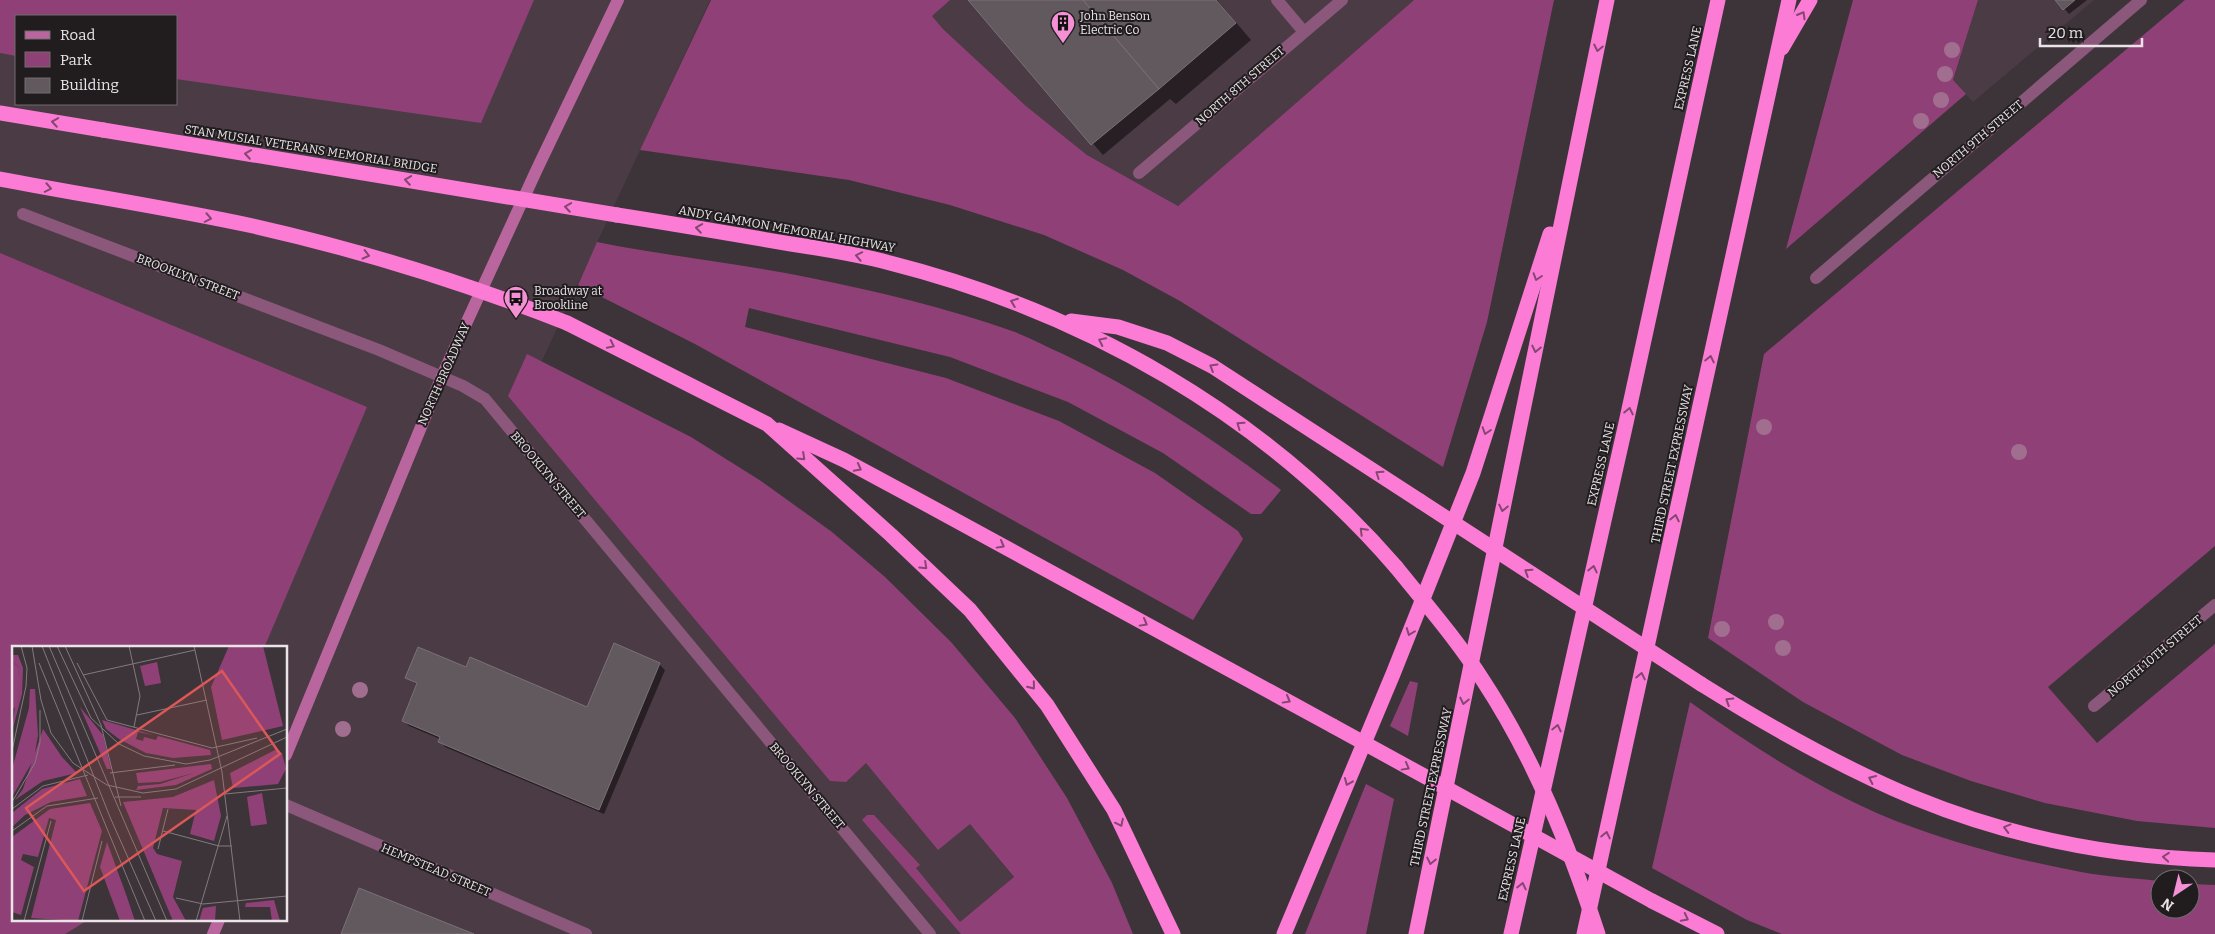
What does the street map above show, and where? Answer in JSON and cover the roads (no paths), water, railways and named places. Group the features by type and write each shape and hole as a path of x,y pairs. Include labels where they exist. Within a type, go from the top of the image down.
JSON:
{"highway":[{"name":"THIRD STREET EXPRESSWAY","path":"1416,934 1608,0"},
{"name":"EXPRESS LANE","path":"1511,934 1622,443 1718,0"},
{"name":"THIRD STREET EXPRESSWAY","path":"1584,934 1789,0"},
{"path":"1775,60 1810,0"},
{"name":"STAN MUSIAL VETERANS MEMORIAL BRIDGE","path":"0,113 616,215"},
{"path":"1284,934 1393,674 1473,473 1573,164"},
{"path":"0,179 271,231 390,261 490,293 567,323 767,424 844,460 1652,901 1717,934"},
{"name":"ANDY GAMMON MEMORIAL HIGHWAY","path":"616,215 829,250 889,262 976,287 1060,320 1151,367 1249,430 1321,490 1366,534 1442,623 1484,682 1519,742 1549,801 1574,861 1598,934"},
{"path":"1060,320 1118,327 1168,343 1212,366 1701,684 1812,749 1909,795 1994,825 2077,845 2167,858 2215,860"},
{"path":"767,424 891,535 970,610 1047,704 1114,810 1173,934"}],"main road":[{"name":"NORTH BROADWAY","path":"288,750 442,376 537,169 618,0"},
{"path":"213,934 218,922"}],"street":[{"path":"1278,0 1304,32"},
{"name":"NORTH 8TH STREET","path":"1139,173 1342,0"},
{"name":"NORTH 9TH STREET","path":"1816,278 2141,0"},
{"name":"BROOKLYN STREET","path":"23,214 379,350 475,392 492,408 930,934"},
{"name":"NORTH 10TH STREET","path":"2094,706 2215,605"},
{"name":"HEMPSTEAD STREET","path":"288,807 586,934"}],"place":[{"name":"John Benson Electric Co","path":"1063,44"},
{"name":"Broadway at Brookline","path":"516,319"}]}
